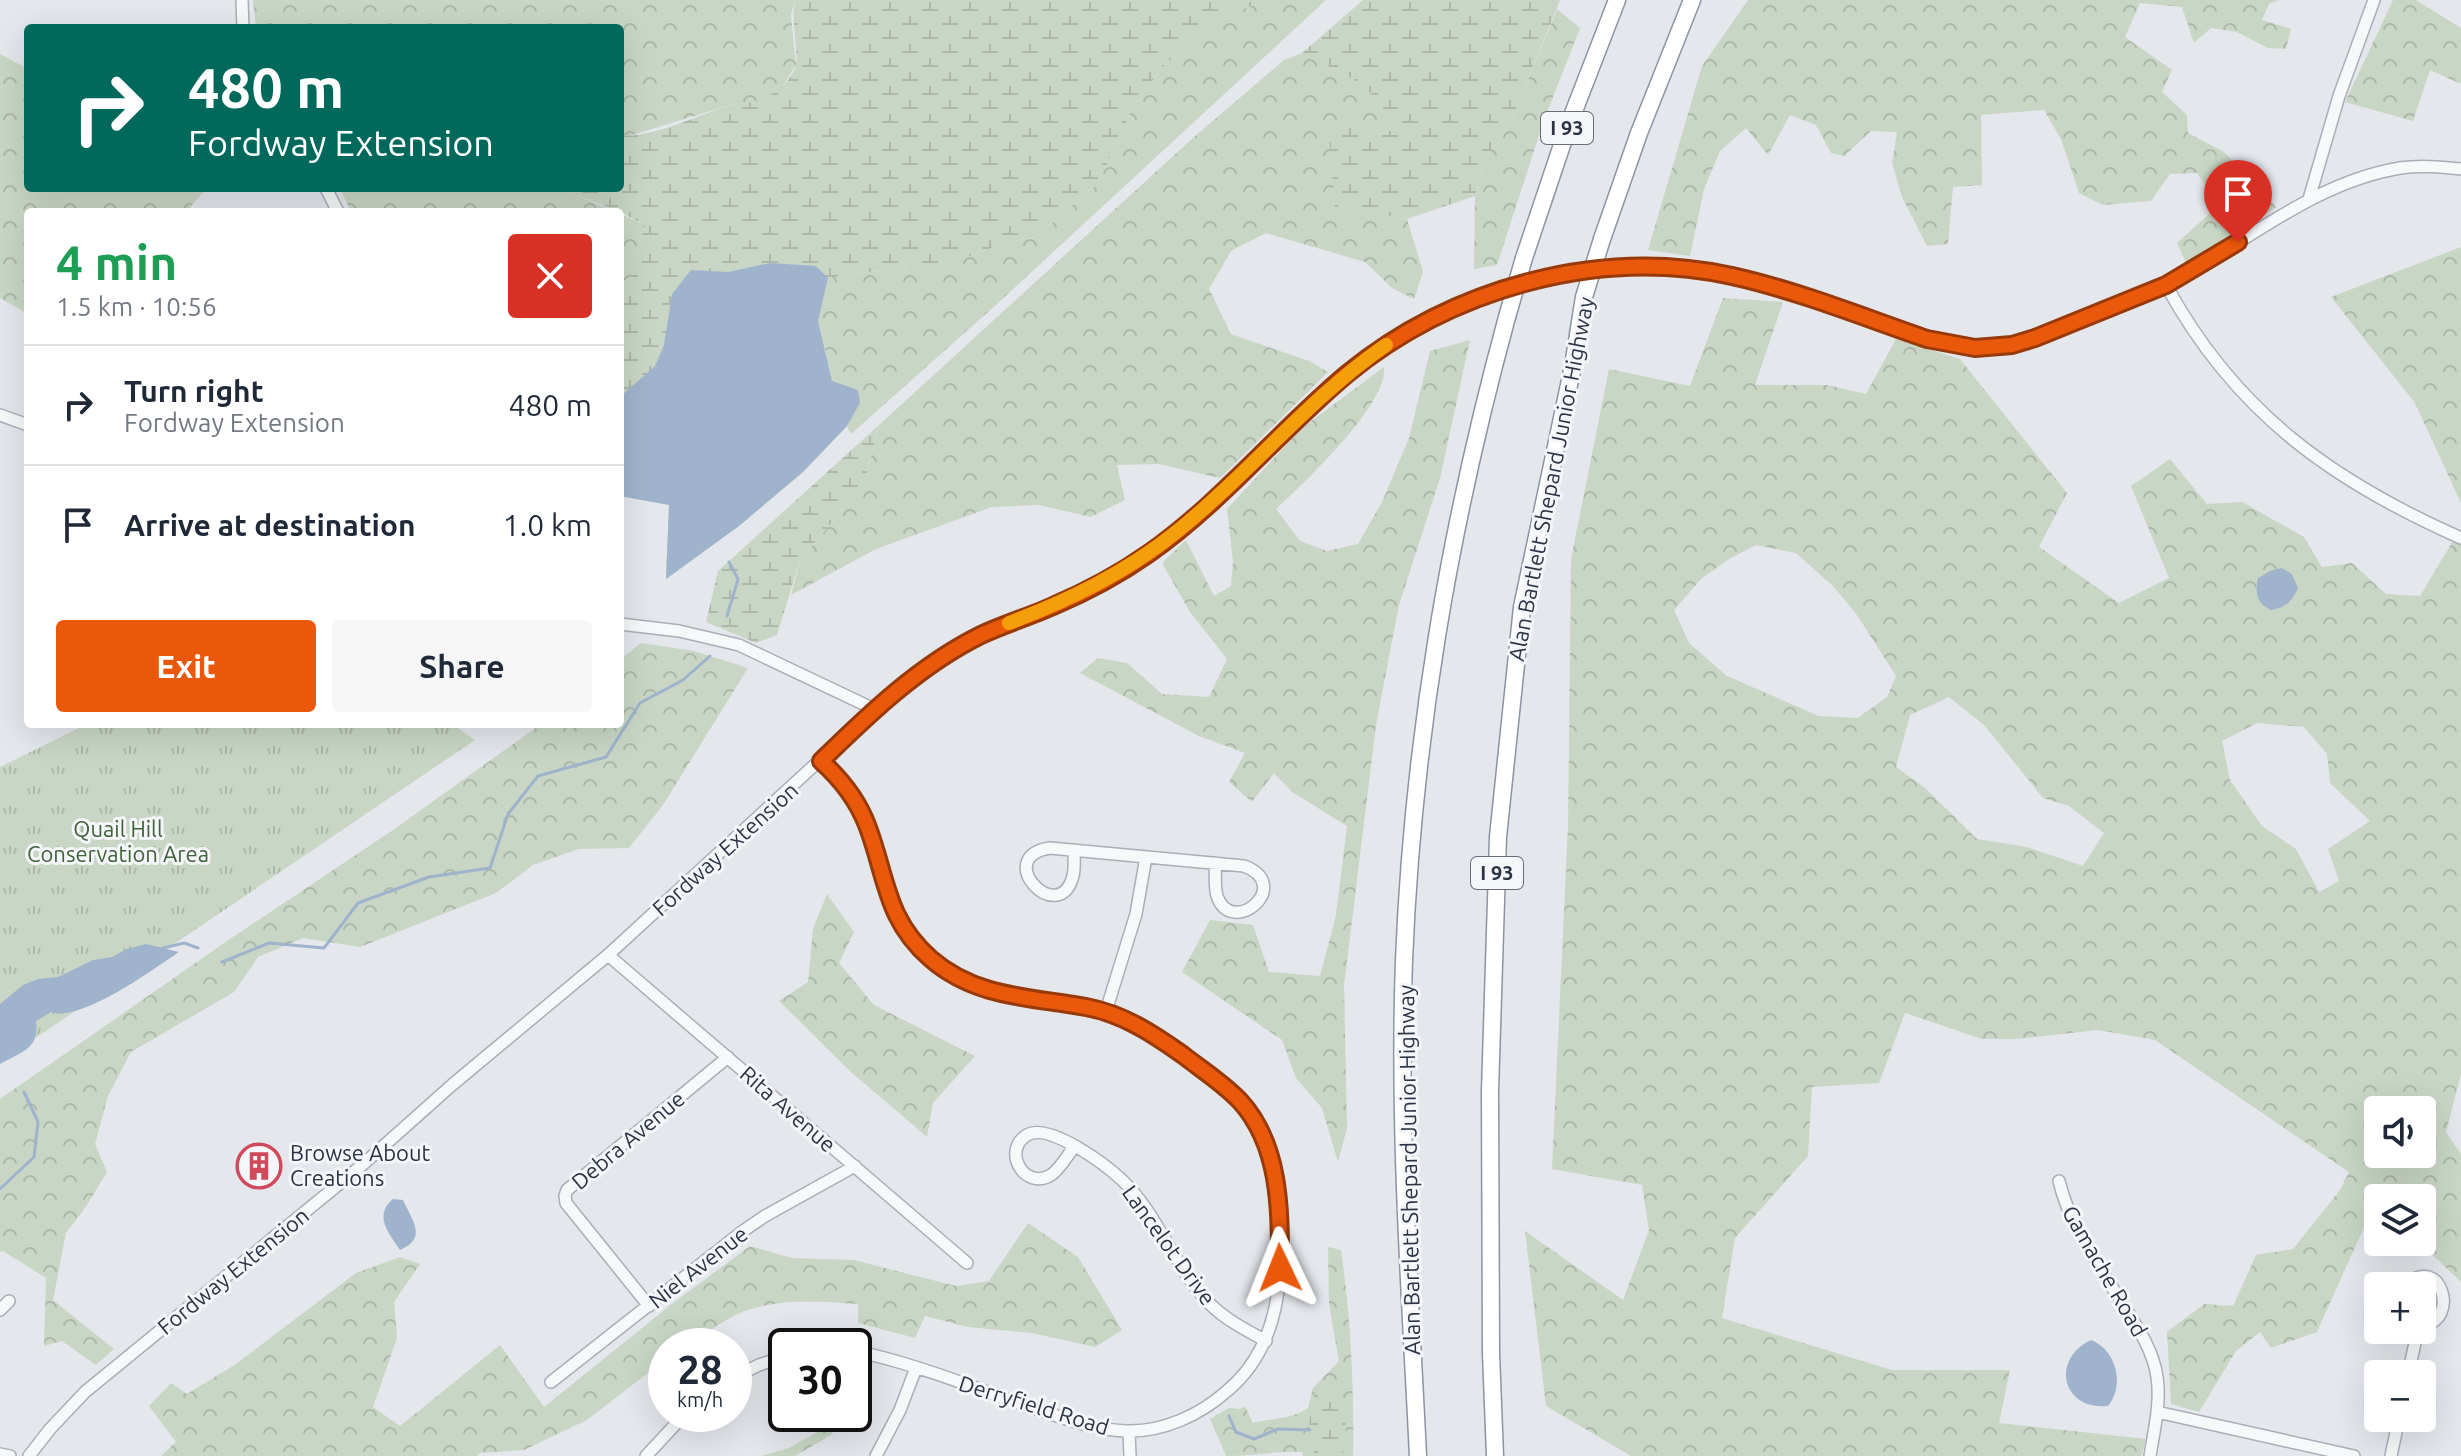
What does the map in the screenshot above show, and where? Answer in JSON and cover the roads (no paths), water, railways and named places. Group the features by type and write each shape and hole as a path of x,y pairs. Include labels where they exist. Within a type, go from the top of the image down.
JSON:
{"highway":[{"name":"Alan Bartlett Shepard Junior Highway","path":"1418,1456 1403,1101 1404,961 1411,846 1427,694 1452,544 1476,433 1507,317 1569,124 1617,0"},
{"name":"Alan Bartlett Shepard Junior Highway","path":"1495,1456 1491,1353 1490,1091 1498,837 1522,607 1570,381 1584,297 1639,133 1692,0"}],"street":[{"path":"242,0 243,24"},
{"path":"2309,199 2346,75 2374,0"},
{"name":"Fordway Extension","path":"29,1456 85,1392 354,1172 452,1085 608,955 916,676 962,645 1085,591 1149,553 1187,523 1322,396 1369,357 1442,313 1500,290 1558,275 1599,270 1692,270 1753,281 1927,339 1975,348 2012,345 2166,285 2309,199 2368,176 2402,168 2461,169"},
{"path":"2166,285 2205,347 2244,394 2288,437 2348,480 2461,538"},
{"path":"0,415 24,424"},
{"path":"624,624 679,631 739,645 876,710"},
{"name":"Derryfield Road","path":"821,761 842,781 857,803 894,911 913,940 930,958 949,973 994,993 1106,1011 1147,1031 1226,1087 1251,1114 1266,1142 1276,1187 1280,1268 1276,1307 1266,1341 1243,1376 1208,1407 1180,1420 1129,1431 1076,1422 872,1356"},
{"path":"1074,850 1073,875 1066,888 1048,894 1034,888 1027,870 1037,852 1050,848 1074,850 1215,863 1244,866 1258,874 1262,883 1262,893 1255,907 1240,912 1222,904 1217,896 1215,863"},
{"path":"1106,1011 1136,914 1146,857"},
{"name":"Rita Avenue","path":"608,955 967,1263"},
{"name":"Debra Avenue","path":"649,1306 566,1203 565,1196 567,1190 728,1057"},
{"name":"Lancelot Drive","path":"1074,1147 1056,1170 1044,1178 1026,1175 1017,1164 1018,1144 1033,1133 1048,1134 1074,1147 1110,1170 1139,1199 1208,1302 1227,1318 1266,1341"},
{"name":"Niel Avenue","path":"551,1382 765,1216 855,1166"},
{"name":"Gamache Road","path":"2059,1181 2075,1227 2151,1354 2157,1377 2157,1412 2150,1456"},
{"path":"2436,1281 2447,1292 2448,1301 2444,1315 2436,1321"},
{"path":"876,1456 900,1410 916,1368"},
{"path":"2157,1412 2354,1456"},
{"path":"1129,1431 1130,1456"},
{"path":"646,1456 668,1432"},
{"path":"2391,1456 2396,1432"},
{"path":"0,1454 10,1456"}],"water":[{"path":"770,263 816,266 828,278 818,321 832,381 858,390 860,403 847,426 803,472 739,526 666,579 669,505 624,497 624,393 655,366 664,345 672,294 691,270 728,272"},
{"path":"2282,568 2292,574 2298,588 2288,603 2271,610 2258,597 2258,578"},
{"path":"146,944 179,952 135,982 98,1002 64,1013 51,1012 36,1021 32,1044 0,1064 0,1004 23,985 38,979 58,977 93,960 112,957"},
{"path":"393,1199 403,1200 416,1234 409,1245 400,1250 384,1218 387,1205"},
{"path":"2091,1340 2107,1352 2116,1369 2116,1389 2108,1406 2080,1400 2067,1382 2066,1371 2070,1359 2078,1348"}],"waterway":[{"path":"727,616 738,579 729,562"},
{"path":"222,962 269,943 324,948 358,903 429,877 490,868 508,814 538,776 606,757 640,703 683,680 710,656"},
{"path":"159,949 184,943 198,948"},
{"path":"0,1189 34,1157 38,1122 24,1092"},
{"path":"1229,1416 1236,1432 1254,1439 1278,1429 1310,1430"}],"place":[{"name":"Browse About Creations","path":"259,1166"}],"park label":[{"name":"Quail Hill Conservation Area","path":"118,842"}]}
